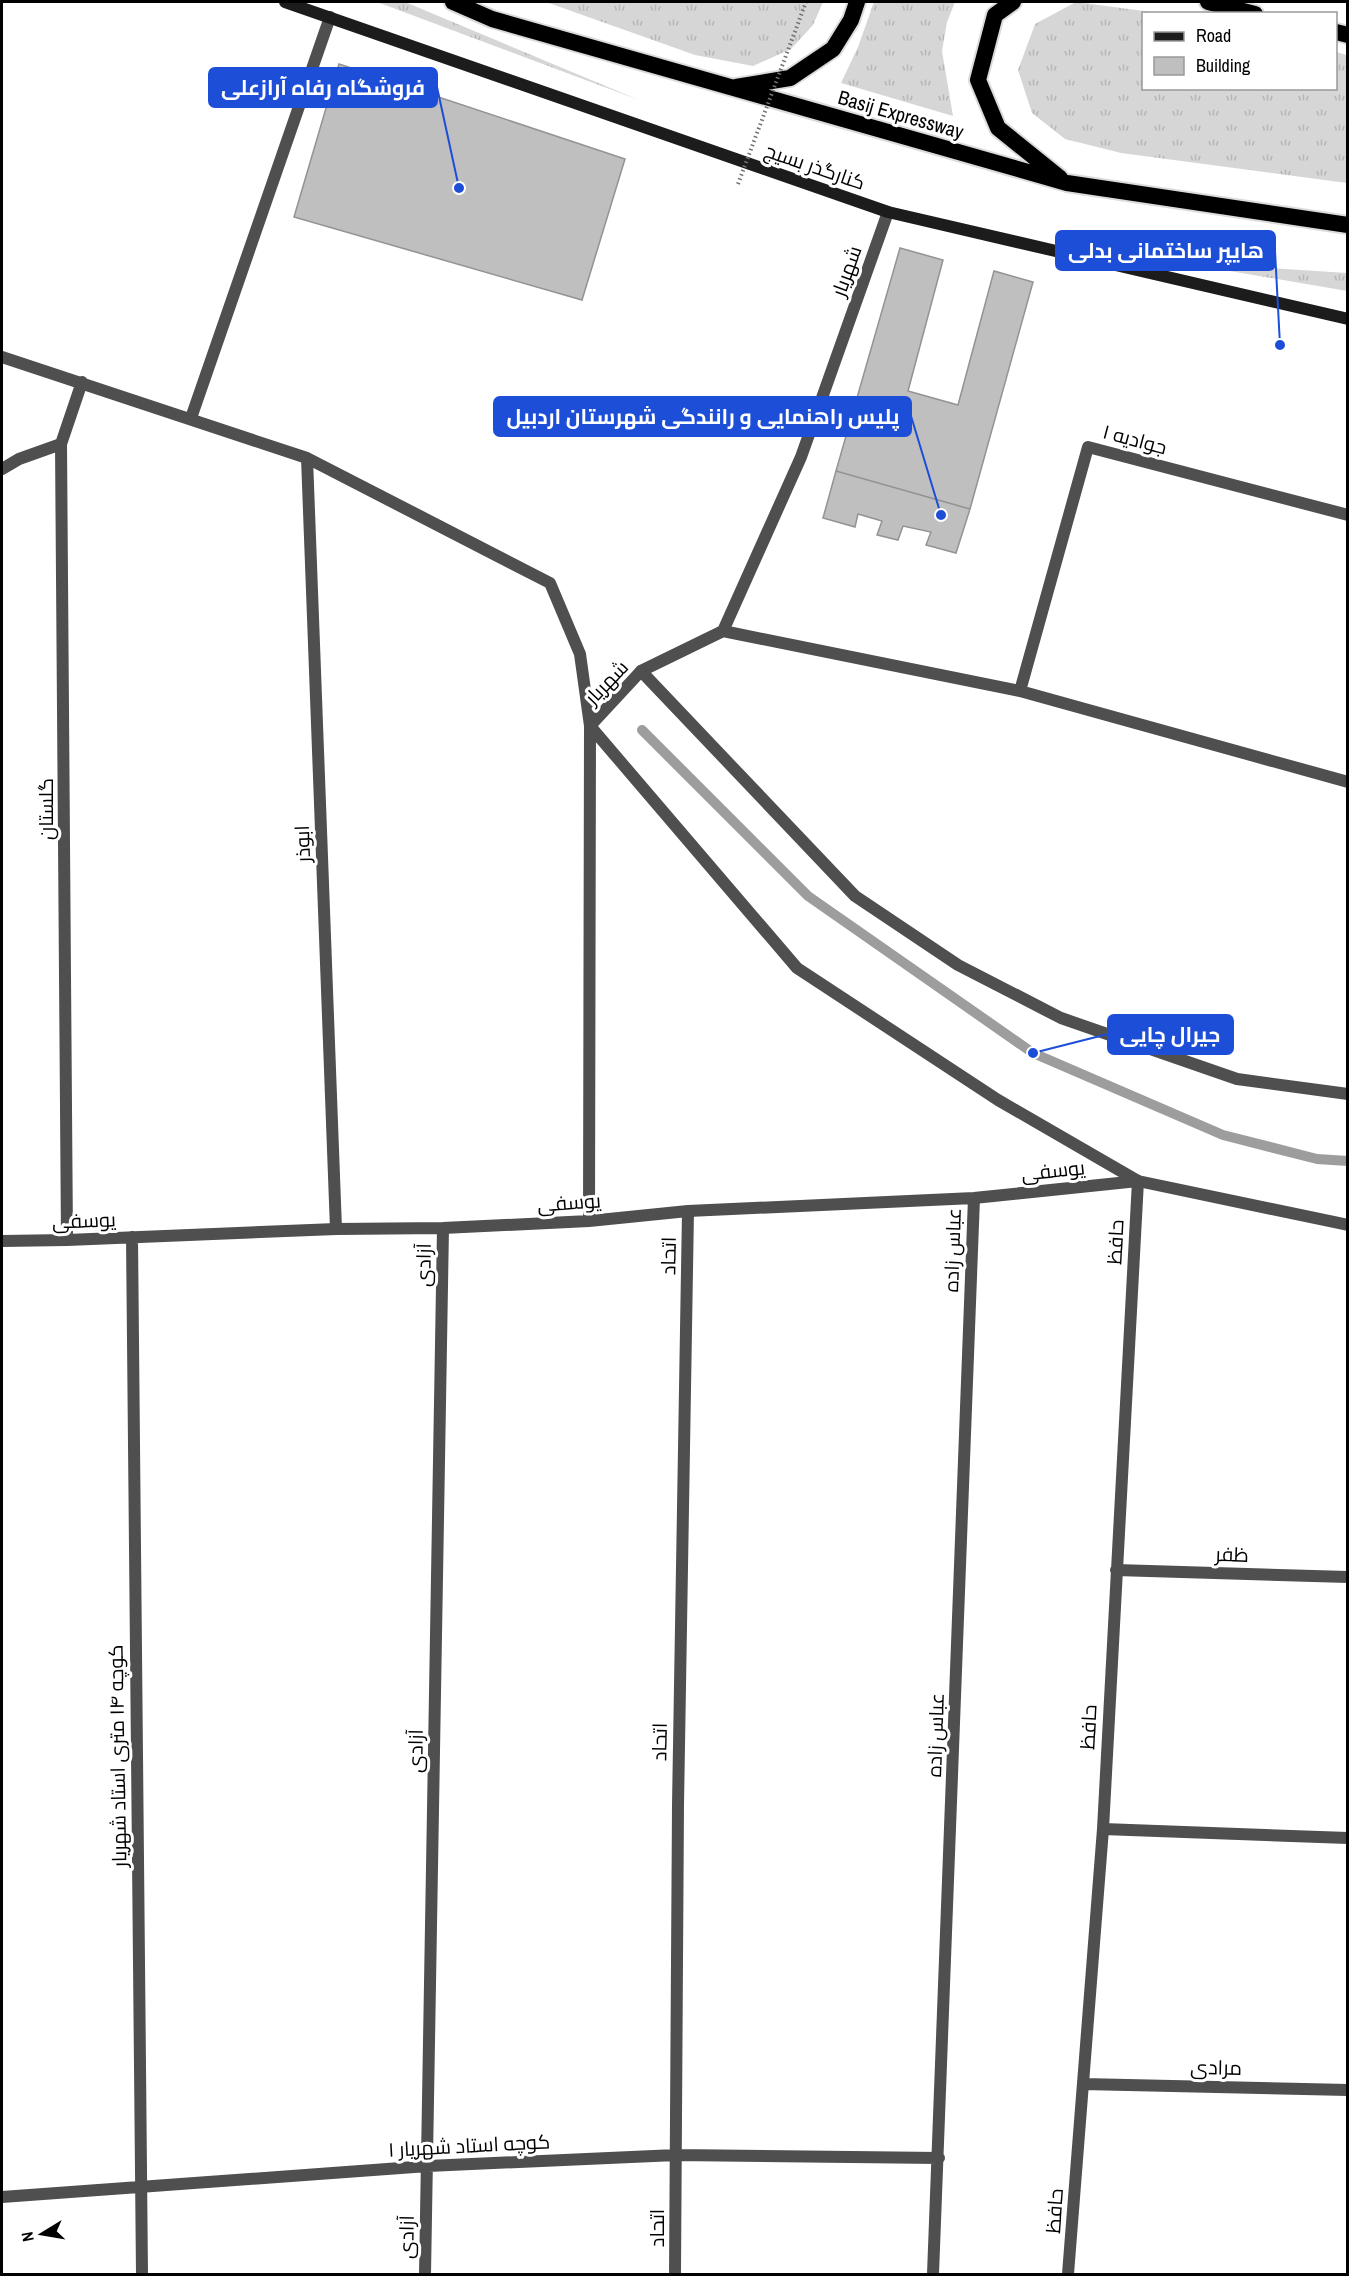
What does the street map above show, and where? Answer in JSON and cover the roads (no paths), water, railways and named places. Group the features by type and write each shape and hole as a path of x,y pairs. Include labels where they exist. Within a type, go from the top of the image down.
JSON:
{"highway":[{"name":"Basij Expressway","path":"453,2 492,19 1067,183 1347,225"},
{"path":"733,88 790,78 833,50 857,2"},
{"path":"1012,2 995,15 978,80 998,128 1067,183"},
{"path":"1208,2 1247,12"}],"main road":[{"name":"کنارگذر بسیج","path":"285,2 888,212 1347,319"}],"street":[{"path":"191,418 330,17"},
{"name":"شهریار","path":"589,1221 590,726 641,671 723,631 801,457 888,212"},
{"path":"2,357 307,458 550,583 580,654 590,726 797,968 998,1100 1138,1181 1347,1225"},
{"name":"گلستان","path":"67,1240 61,444 82,382"},
{"path":"2,469 19,459 61,444"},
{"name":"جوادیه ۱","path":"1020,691 1088,447 1347,515"},
{"name":"ابوذر","path":"307,458 336,1228"},
{"path":"723,631 1020,691 1347,782"},
{"path":"641,671 855,896 958,965 1061,1018 1237,1078 1347,1094"},
{"name":"یوسفی","path":"2,1241 132,1238 336,1228 443,1228 589,1221 688,1210 974,1198 1138,1181"},
{"name":"حافظ","path":"1068,2274 1103,1829 1138,1181"},
{"name":"عباس زاده","path":"933,2274 974,1198"},
{"name":"اتحاد","path":"675,2274 678,1805 688,1210"},
{"name":"آزادی","path":"425,2274 443,1228"},
{"name":"کوچه ۱۴ متری استاد شهریار","path":"132,1238 141,2274"},
{"name":"ظفر","path":"1116,1570 1347,1577"},
{"path":"1103,1829 1347,1838"},
{"name":"مرادی","path":"1083,2084 1347,2090"},
{"name":"کوچه استاد شهریار ۱","path":"2,2196 428,2166 676,2155 939,2158"}],"waterway":[{"path":"642,730 808,896 1033,1053 1223,1135 1317,1159 1348,1161"}],"place":[{"name":"فروشگاه رفاه آرازعلی","path":"459,188"},
{"name":"هایپر ساختمانی بدلی","path":"1280,345"},
{"name":"پلیس راهنمایی و رانندگی شهرستان اردبیل","path":"941,515"},
{"name":"جیرال چایی","path":"1033,1053"}]}
